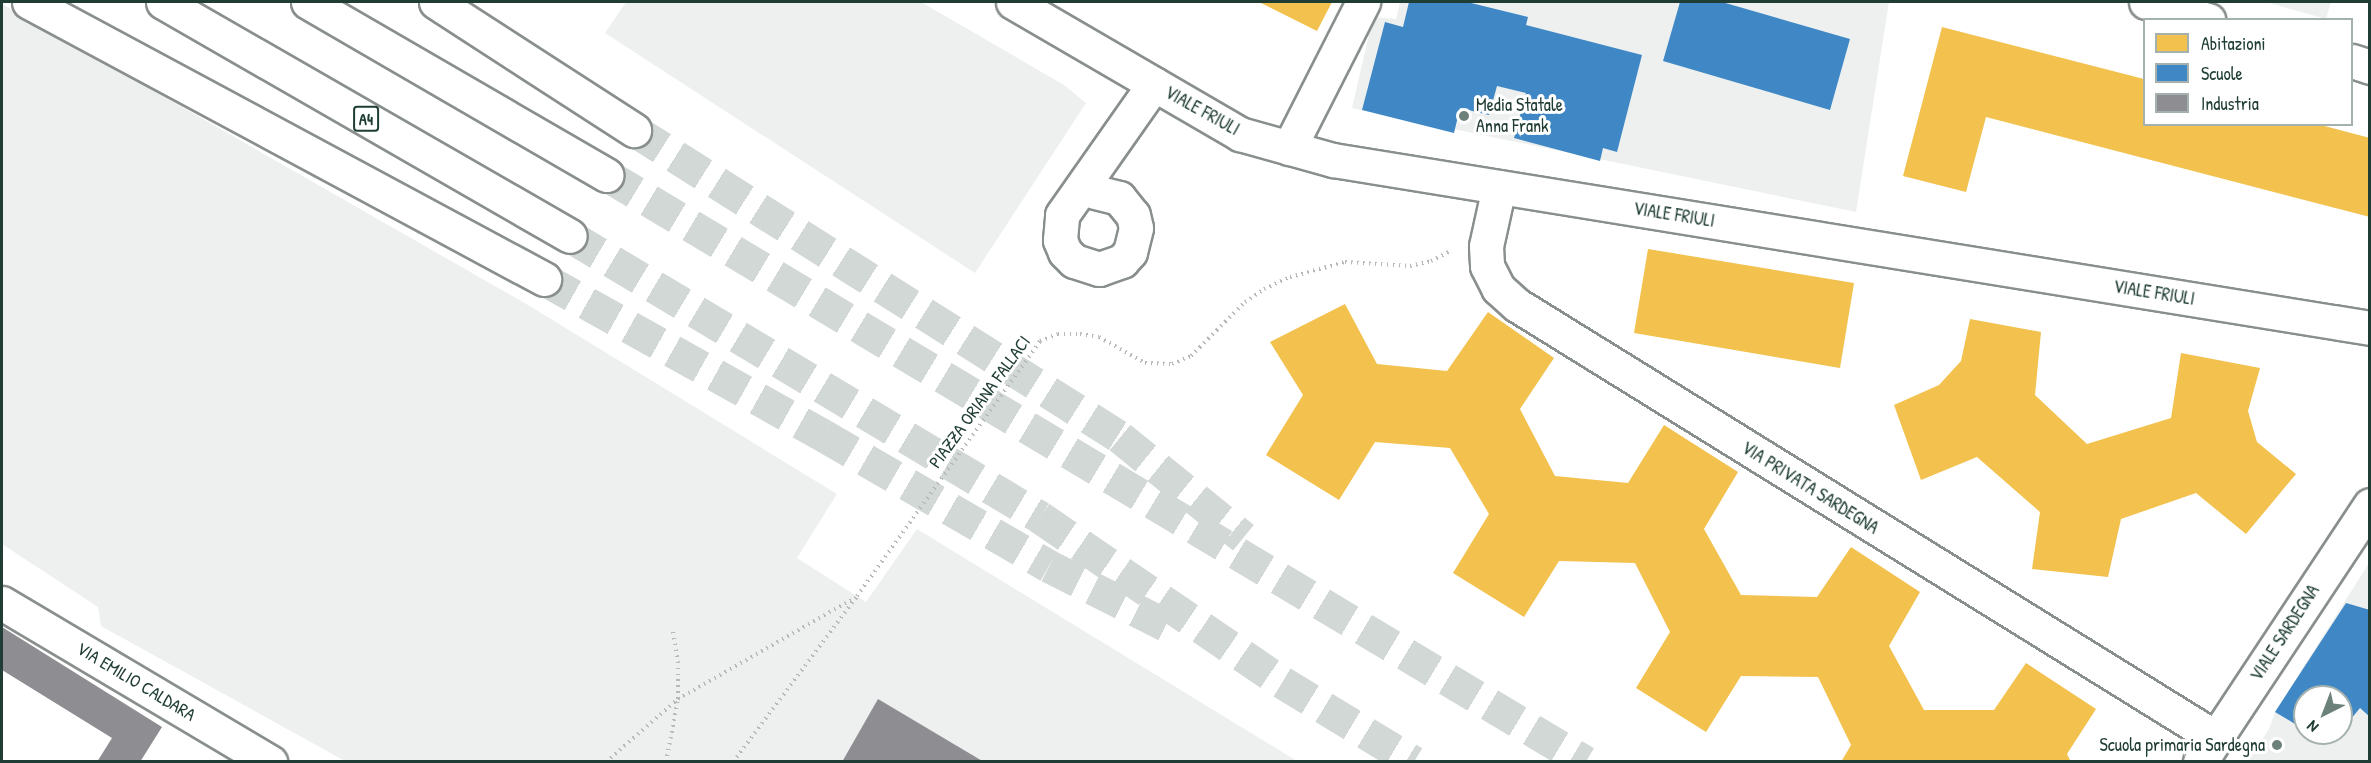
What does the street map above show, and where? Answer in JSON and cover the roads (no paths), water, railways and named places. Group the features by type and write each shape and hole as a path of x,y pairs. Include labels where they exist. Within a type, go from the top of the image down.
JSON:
{"main road":[{"path":"29,2 544,279"},
{"name":"A4","path":"163,2 570,236"},
{"path":"308,2 607,175"},
{"path":"436,2 634,130"},
{"name":"VIALE FRIULI","path":"1013,2 1240,134 1333,160 2370,328"},
{"path":"1289,148 1363,2"},
{"path":"2146,2 2201,18"},
{"path":"2353,61 2370,67"},
{"path":"1095,192 1119,198 1133,215 1136,228 1130,252 1122,261 1099,269 1074,261 1065,252 1060,240 1062,215 1154,84"},
{"name":"VIA PRIVATA SARDEGNA","path":"1499,187 1486,246 1487,266 1498,288 1517,305 2208,750"},
{"name":"VIALE SARDEGNA","path":"2208,750 2370,505"},
{"name":"VIA EMILIO CALDARA","path":"2,603 270,762"}],"tunnel":[{"path":"634,130 1120,437 1243,537"},
{"path":"607,175 1586,762"},
{"path":"570,236 1040,517 1282,682 1414,762"},
{"path":"544,279 823,435 1049,566 1170,627"}],"place":[{"name":"Media Statale Anna Frank","path":"1464,116"},
{"name":"Scuola primaria Sardegna","path":"2277,745"}]}
